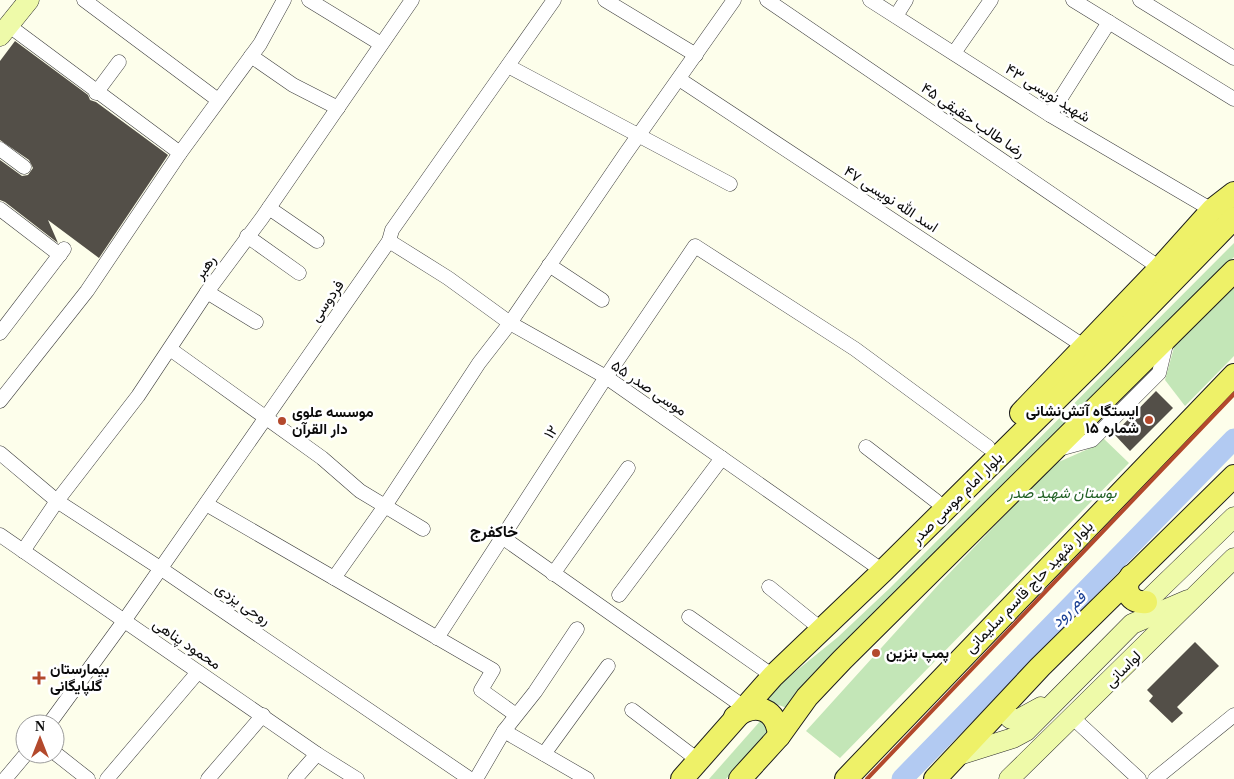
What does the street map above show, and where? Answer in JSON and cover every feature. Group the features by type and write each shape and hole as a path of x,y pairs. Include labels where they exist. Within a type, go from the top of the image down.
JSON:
{"main road":[{"path":"3,26 14,0"},
{"path":"3,26 29,0"},
{"path":"883,571 936,500 1086,347 1212,210 1234,193"},
{"name":"بلوار امام موسی صدر","path":"682,779 773,676 883,571 1097,359 1234,218"},
{"path":"740,779 779,736 806,697 1050,451 1234,271"},
{"name":"بلوار شهید حاج قاسم سلیمانی","path":"846,779 1234,374"},
{"path":"935,779 1131,576 1234,476"},
{"path":"1131,576 1127,584 1128,594 1134,600 1146,602 1234,517"},
{"name":"لواسانی","path":"1009,779 1074,718 1234,558"},
{"path":"959,754 1013,738 1026,731 1132,624 1197,596"},
{"path":"1001,709 1011,719 1019,719 1057,698"},
{"path":"740,712 754,708 764,710 773,716 778,725 779,736"}],"street":[{"path":"84,0 218,100"},
{"path":"0,401 87,292 180,154 251,56 284,0"},
{"path":"309,0 381,44"},
{"name":"رهبر","path":"23,551 170,349 207,292 268,208 412,0"},
{"name":"فردوسی","path":"56,714 266,419 389,241 392,230 554,0"},
{"path":"605,0 696,55"},
{"path":"334,578 385,506 479,363 510,323 734,0"},
{"name":"۴۵ رضا طالب حقیقی","path":"766,0 1160,268"},
{"name":"۴۳ شهید نویسی","path":"870,0 1050,115 1212,210"},
{"path":"896,16 906,0"},
{"path":"954,52 991,0"},
{"path":"1073,0 1234,99"},
{"path":"1140,0 1233,57"},
{"path":"1050,115 1109,22"},
{"path":"3,26 180,154"},
{"path":"251,56 292,85 338,108"},
{"path":"96,93 119,62"},
{"path":"508,66 730,184"},
{"name":"۴۷ اسد الله نویسی","path":"679,79 1086,347"},
{"path":"2,154 24,168"},
{"path":"268,208 317,242"},
{"path":"0,209 62,252 0,333"},
{"path":"247,236 299,273"},
{"name":"موسی صدر ۵۵","path":"389,241 448,278 510,323 606,377 883,571"},
{"name":"۱۲","path":"437,638 606,377 695,246 855,349 988,447"},
{"path":"549,266 602,300"},
{"path":"207,292 256,322"},
{"path":"170,349 322,458 360,491 423,529"},
{"path":"866,447 936,500"},
{"name":"روحی یزدی","path":"0,453 58,501 160,568 470,779"},
{"path":"619,596 722,458"},
{"path":"553,574 628,468"},
{"path":"206,504 493,670 481,690 516,715"},
{"name":"محمود پناهی","path":"0,535 317,754 357,779"},
{"path":"502,537 740,712"},
{"path":"769,587 821,629"},
{"path":"689,617 773,676"},
{"path":"476,779 504,730 535,692 577,629"},
{"path":"544,754 608,666"},
{"path":"107,779 198,672"},
{"path":"632,710 698,760"},
{"path":"208,779 263,715"},
{"path":"1156,779 1234,715"},
{"path":"1074,718 1140,779"},
{"path":"504,730 587,779"},
{"path":"295,779 317,754"},
{"path":"65,761 88,779"},
{"path":"5,779 18,764"}],"green space":[{"path":"1234,243 1234,257 842,645 787,708 773,703 758,702 838,637 891,587"},
{"path":"1234,284 1234,356 1185,406 1165,380 1176,340"},
{"name":"بوستان شهید صدر","path":"1103,438 1129,463 840,758 806,731 940,583 1054,464 1095,446"},
{"path":"762,719 769,732 726,779 709,779"}],"building":[{"path":"15,41 88,95 90,100 96,102 168,155 99,258 48,220 58,243 0,200 0,160 22,176 28,175 33,168 29,160 0,140 0,61"},
{"path":"1156,391 1173,408 1130,451 1114,434"},
{"path":"1195,642 1219,666 1177,707 1183,713 1172,723 1149,701 1153,696 1147,690"}],"waterway":[{"name":"قم رود","path":"902,779 1234,439"}],"railway":[{"path":"867,779 1234,394"}],"place":[{"name":"ایستگاه آتش‌نشانی شماره ۱۵","path":"1149,420"},
{"name":"موسسه علوی دار القرآن","path":"282,421"},
{"name":"پمپ بنزین","path":"876,653"},
{"name":"بیمارستان گلپایگانی","path":"39,678"}],"district":[{"name":"خاکفرج","path":"494,531"}]}
